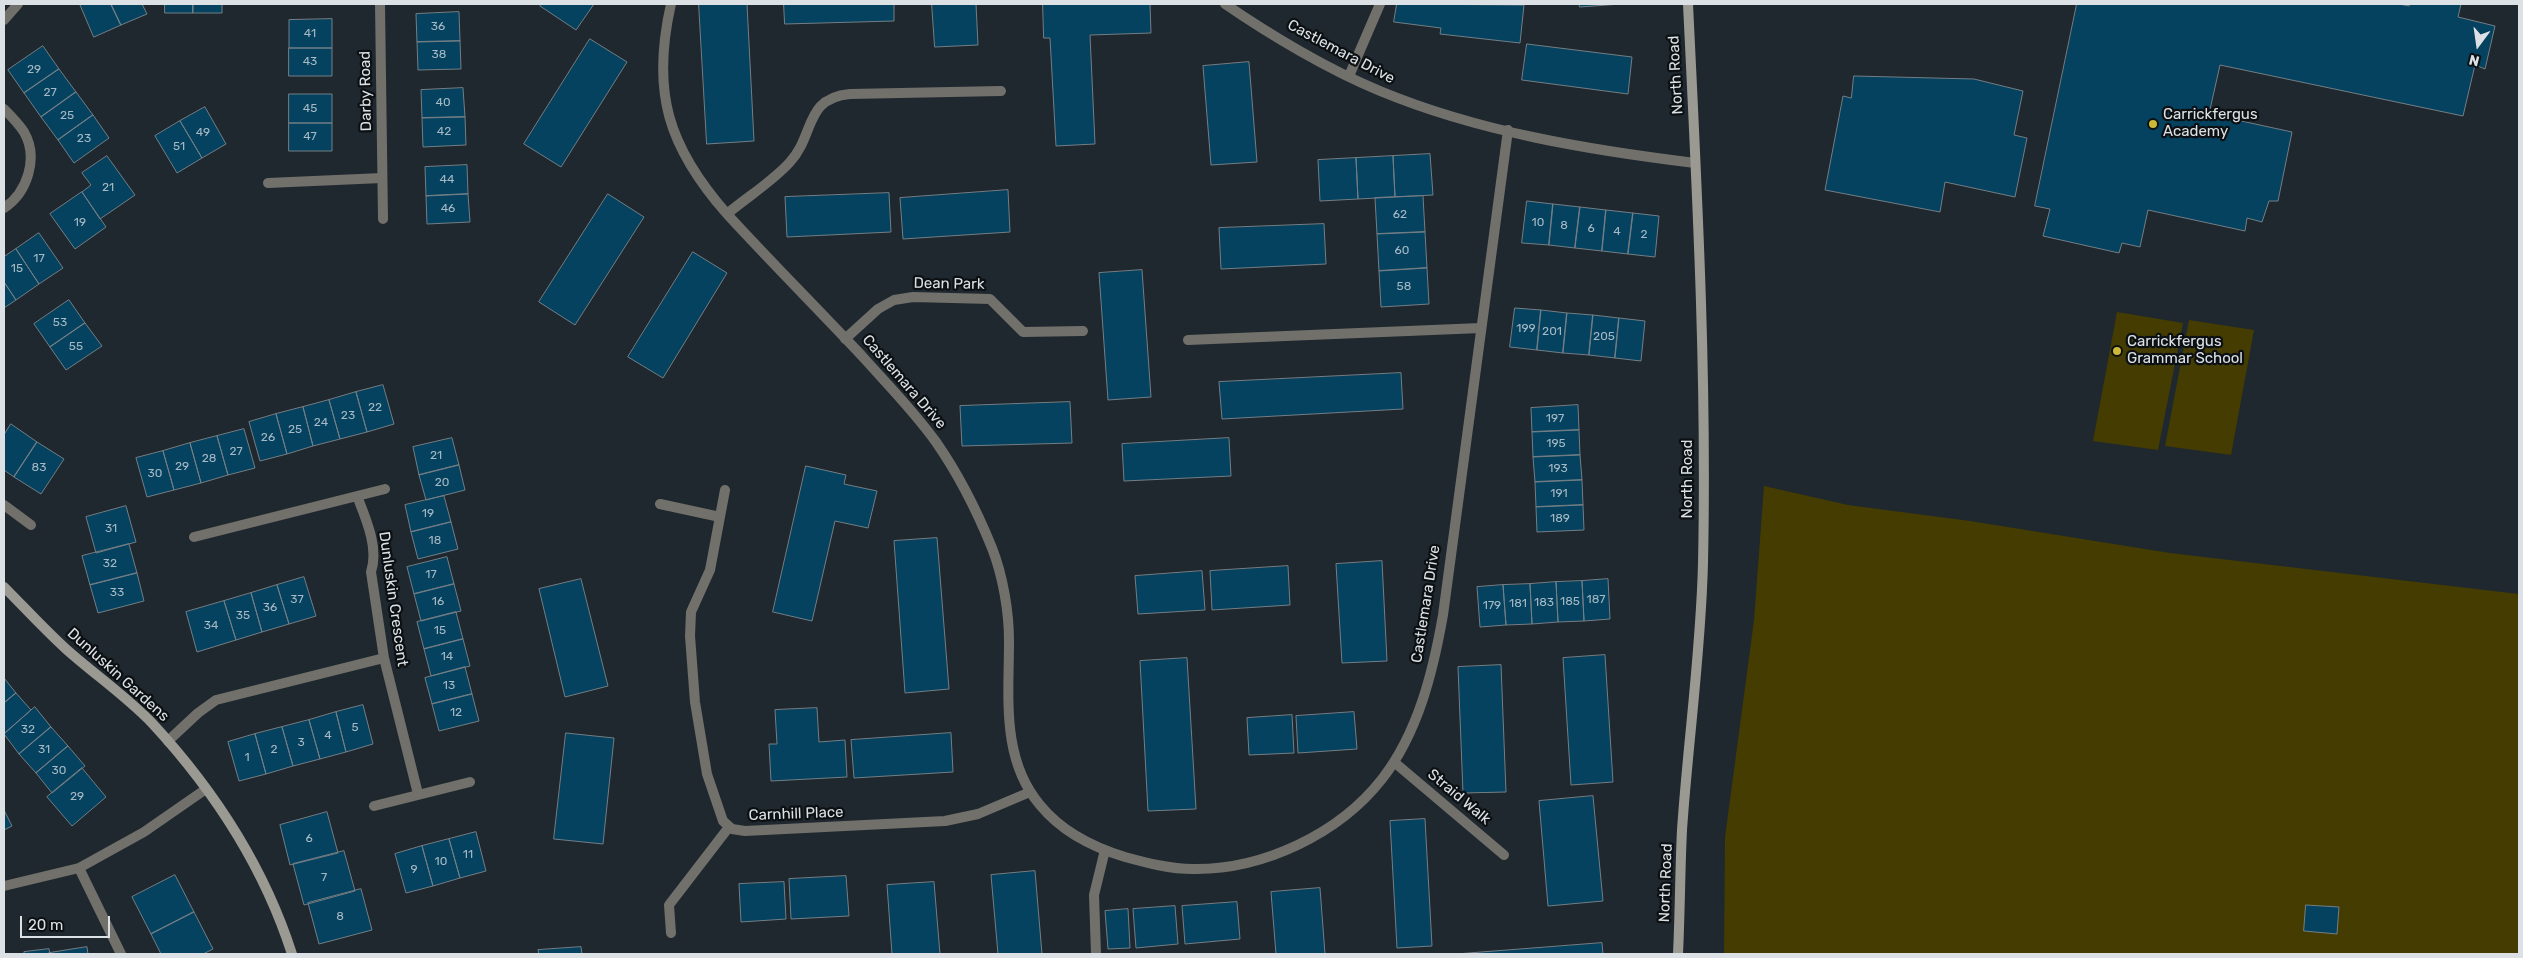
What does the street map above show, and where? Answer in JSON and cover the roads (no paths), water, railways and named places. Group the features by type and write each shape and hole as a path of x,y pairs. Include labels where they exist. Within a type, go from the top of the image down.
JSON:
{"street":[{"path":"4,20 18,4"},
{"name":"Darby Road","path":"380,4 383,220"},
{"name":"Castlemara Drive","path":"671,4 664,42 663,82 671,127 676,142 692,170 727,214 916,415 935,440 965,489 993,551 1008,622 1007,699 1011,740 1022,776 1030,792 1047,814 1063,827 1105,850 1149,863 1192,869 1221,867 1260,858 1299,844 1339,820 1367,795 1394,762 1416,718 1439,638 1508,130"},
{"name":"Castlemara Drive","path":"1225,4 1349,76 1402,99 1444,113 1508,130 1588,147 1696,163"},
{"path":"1349,76 1380,4"},
{"name":"North Road","path":"1678,954 1682,830 1699,650 1703,565 1704,466 1696,163 1688,4"},
{"path":"727,214 791,161 803,142 816,111 824,102 835,96 1001,90"},
{"path":"4,109 24,132 28,143 30,161 22,190 4,208"},
{"path":"268,183 382,178"},
{"name":"Dean Park","path":"846,339 886,303 913,297 990,299 1023,332 1083,331"},
{"path":"1188,340 1481,328"},
{"path":"194,537 385,489"},
{"name":"Carnhill Place","path":"725,490 707,578 691,612 690,636 694,702 705,766 721,818 729,827 745,831 858,827 945,821 978,814 1030,792"},
{"name":"Dunluskin Crescent","path":"357,496 370,536 374,564 371,572 384,658 418,794"},
{"path":"660,504 720,517"},
{"path":"4,505 32,525"},
{"name":"Dunluskin Gardens","path":"4,588 65,648 132,704 168,741 206,789 237,834 262,878 275,904 292,954"},
{"path":"168,741 198,713 216,700 384,658"},
{"name":"Straid Walk","path":"1394,762 1504,855"},
{"path":"374,806 470,782"},
{"path":"4,886 79,868 144,832 206,789"},
{"path":"671,933 669,904 729,827"},
{"path":"1096,954 1094,895 1105,850"},
{"path":"79,868 121,954"}],"place":[{"name":"Carrickfergus Academy","path":"2153,124"},
{"name":"Carrickfergus Grammar School","path":"2117,351"}]}
